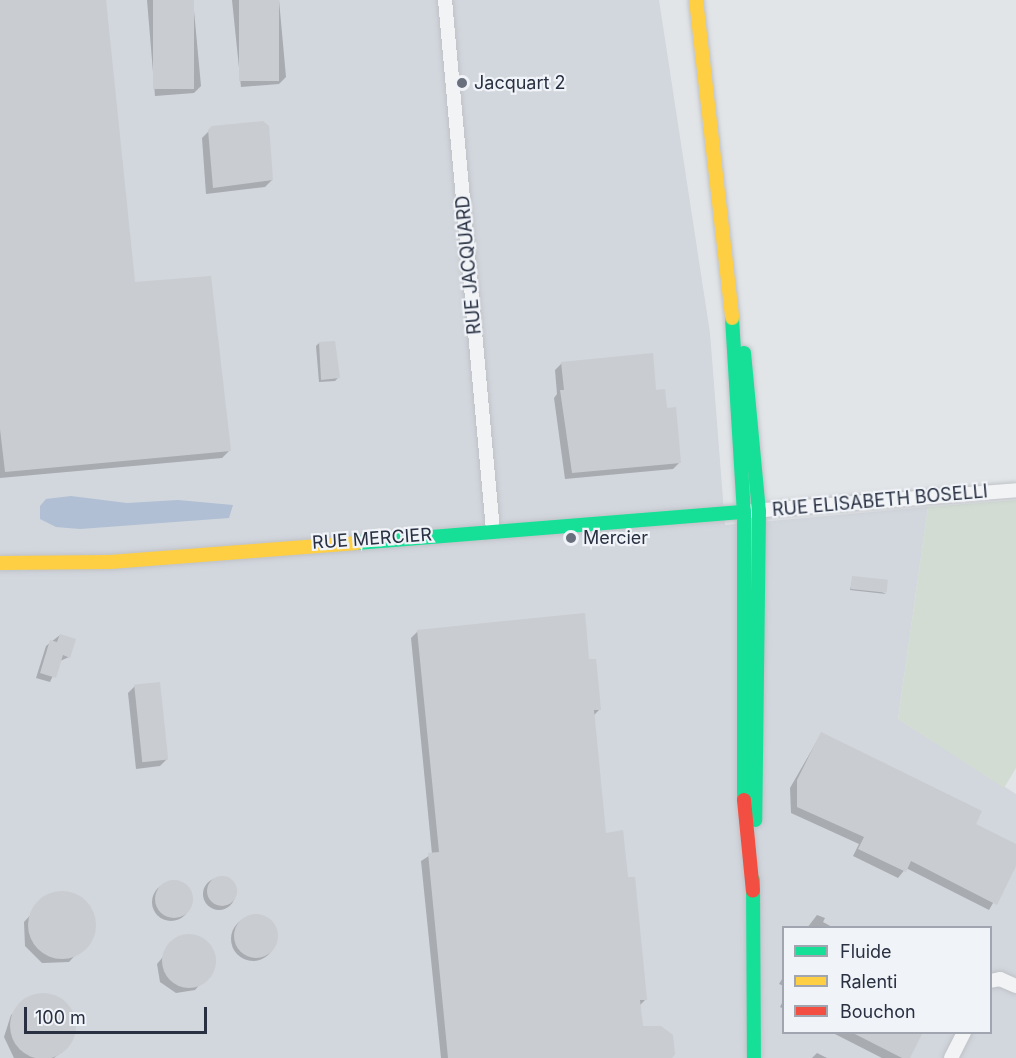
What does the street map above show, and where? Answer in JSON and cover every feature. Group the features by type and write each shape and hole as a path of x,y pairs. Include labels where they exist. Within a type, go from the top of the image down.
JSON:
{"main road":[{"path":"696,0 729,278 744,512 743,795 753,891"},
{"path":"729,278 744,354 759,511 753,891 754,1058"},
{"name":"RUE MERCIER","path":"0,563 110,562 744,512"}],"street":[{"name":"RUE JACQUARD","path":"445,0 493,530"},
{"name":"RUE ELISABETH BOSELLI","path":"744,512 1016,490"},
{"path":"992,981 1000,979 1016,986"},
{"path":"951,1058 963,1034"}],"shaded area":[{"path":"0,0 659,0 710,333 725,525 928,507 898,719 1016,794 1016,1058 0,1058"},
{"path":"1016,500 1016,768 1004,788 898,719 928,507"}],"water":[{"path":"71,496 127,503 178,500 233,505 229,518 80,529 56,527 40,519 40,506 46,499"}],"building":[{"path":"0,0 106,0 135,282 211,276 231,451 5,472 0,429"},
{"path":"153,0 194,0 194,89 153,89"},
{"path":"239,0 279,0 279,81 239,81"},
{"path":"263,121 269,126 273,180 213,188 208,130 212,126"},
{"path":"335,341 340,378 321,380 319,342"},
{"path":"653,353 656,390 665,389 667,408 676,407 681,463 572,473 560,390 564,390 561,362"},
{"path":"852,576 888,580 886,593 851,589"},
{"path":"585,613 589,659 596,659 599,689 601,710 594,710 606,833 623,830 628,877 635,877 647,1000 640,1000 643,1026 661,1026 673,1035 675,1054 672,1058 448,1058 428,853 439,852 417,630"},
{"path":"60,634 76,639 70,658 63,655 56,678 40,673 50,640 57,642"},
{"path":"160,682 168,760 142,762 134,685"},
{"path":"821,732 982,811 976,824 1016,844 1016,866 997,905 911,861 906,872 858,849 864,837 797,807 797,780"},
{"path":"222,876 233,880 237,891 233,902 222,906 211,902 207,891 211,880"},
{"path":"174,880 187,886 193,899 187,912 174,918 161,912 155,899 161,886"},
{"path":"62,891 75,894 86,901 93,912 96,925 93,938 86,949 75,956 62,959 49,956 38,949 31,938 28,925 31,912 38,901 49,894"},
{"path":"256,914 265,915 272,920 277,927 277,945 272,952 265,957 256,958 247,957 240,952 235,945 234,936 235,927 240,920 247,915"},
{"path":"189,934 199,936 208,942 214,951 216,961 214,971 208,980 199,986 189,988 179,986 170,980 164,971 162,961 164,951 170,942 179,936"},
{"path":"43,993 56,995 66,1003 74,1013 76,1026 74,1039 66,1049 56,1057 43,1059 30,1057 20,1049 12,1039 10,1026 12,1013 20,1003 30,995"},
{"path":"855,1034 922,1034 910,1058 902,1058"}],"traffic: fast":[{"path":"732,318 744,512 744,800"},
{"path":"744,353 759,511 755,820"},
{"path":"357,543 744,512"},
{"path":"753,880 754,1058"}],"traffic: slow":[{"path":"696,0 732,318"},
{"path":"0,563 110,562 357,543"}],"traffic: jam":[{"path":"744,800 753,891"}],"place":[{"name":"Jacquart 2","path":"462,83"},
{"name":"Mercier","path":"571,538"}]}
